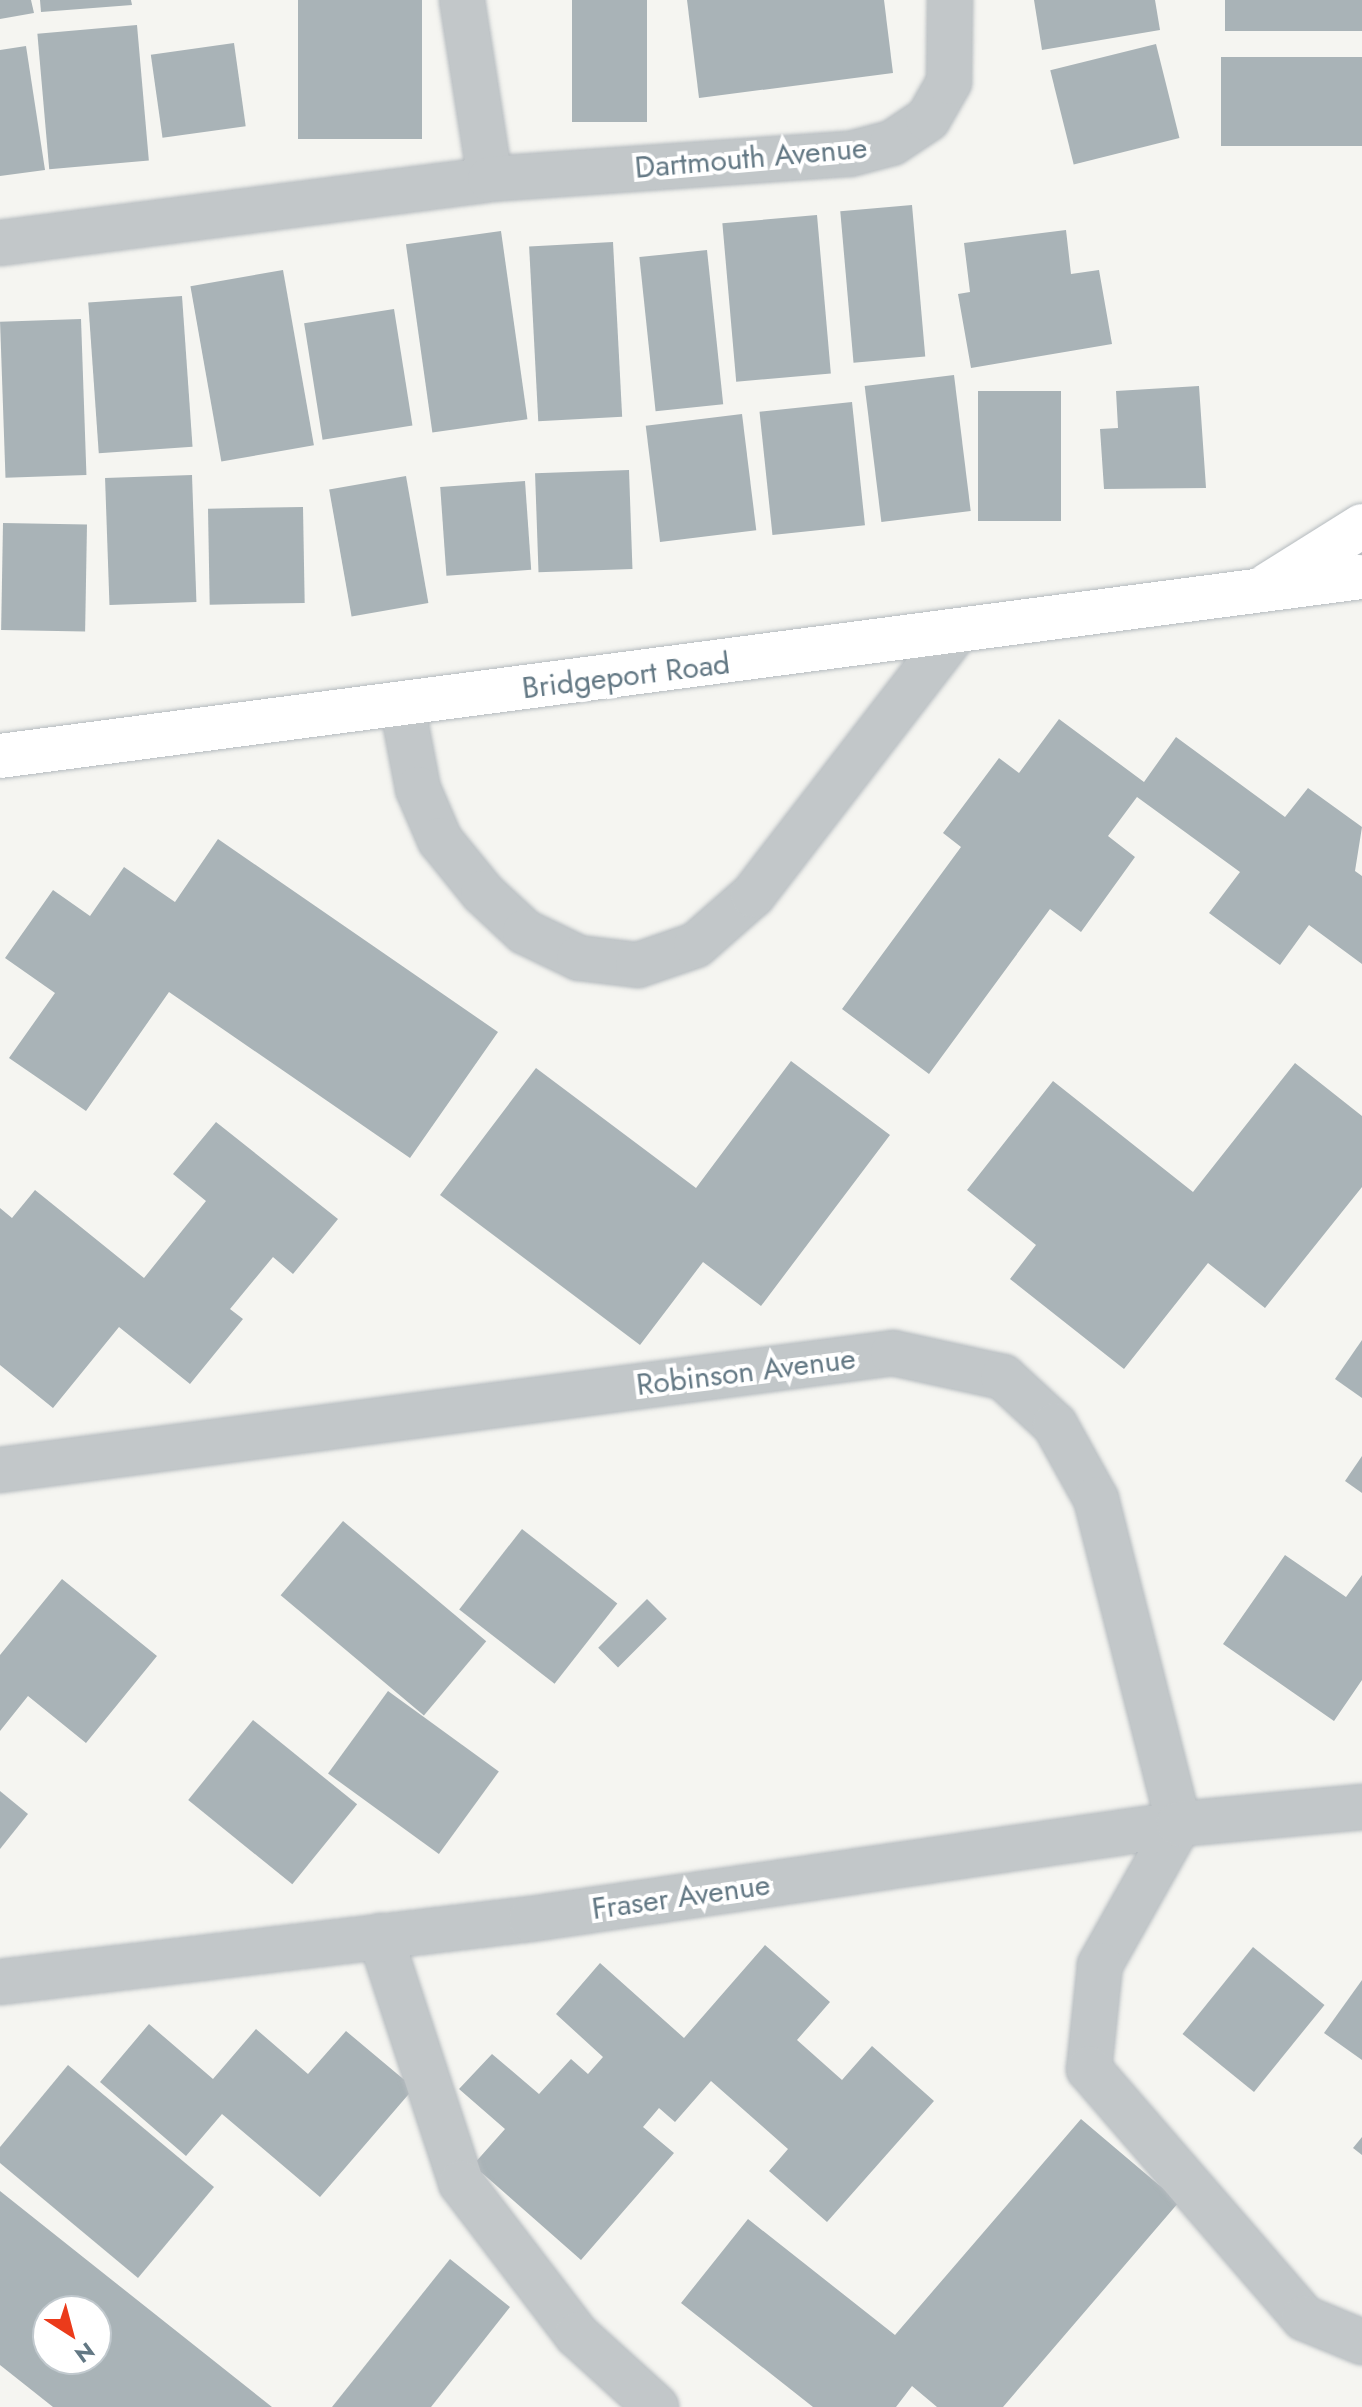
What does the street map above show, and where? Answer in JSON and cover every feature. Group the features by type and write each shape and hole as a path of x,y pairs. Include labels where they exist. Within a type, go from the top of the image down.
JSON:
{"main road":[{"name":"Bridgeport Road","path":"1253,595 1362,526"},
{"name":"Bridgeport Road","path":"0,756 1253,595 1362,577"}],"street":[{"path":"462,0 490,179"},
{"name":"Dartmouth Avenue","path":"0,243 490,179 850,154 892,143 928,119 949,82 950,0"},
{"path":"402,705 418,789 440,840 483,893 525,932 579,958 638,965 696,945 753,895 954,634"},
{"name":"Robinson Avenue","path":"0,1470 893,1353 1003,1377 1055,1425 1096,1499 1179,1824"},
{"name":"Fraser Avenue","path":"0,1982 380,1936 1179,1824 1362,1807"},
{"path":"1179,1824 1100,1965 1089,2069 1304,2318 1362,2342"},
{"path":"380,1936 461,2183 577,2335 656,2407"}],"building":[{"path":"0,0 31,0 34,13 0,19"},
{"path":"40,0 131,0 132,5 41,12"},
{"path":"298,0 422,0 422,139 298,139"},
{"path":"572,0 647,0 647,122 572,122"},
{"path":"687,0 884,0 893,73 699,98"},
{"path":"1034,0 1155,0 1160,30 1042,50"},
{"path":"1225,0 1362,0 1362,31 1225,31"},
{"path":"137,25 149,160 49,169 37,34"},
{"path":"234,43 246,126 163,138 151,55"},
{"path":"1156,44 1179,138 1074,164 1050,70"},
{"path":"26,46 45,170 0,176 0,50"},
{"path":"1221,57 1362,57 1362,146 1221,146"},
{"path":"912,205 925,356 854,363 840,211"},
{"path":"817,215 831,373 736,382 722,223"},
{"path":"1066,230 1071,274 1099,270 1112,344 971,368 958,294 970,292 964,243"},
{"path":"501,231 527,419 432,433 406,244"},
{"path":"613,242 622,417 538,421 529,246"},
{"path":"707,250 723,404 656,411 639,257"},
{"path":"283,270 314,445 221,462 190,286"},
{"path":"182,296 193,447 99,453 88,303"},
{"path":"394,309 412,426 323,440 304,323"},
{"path":"81,319 86,475 5,478 0,322"},
{"path":"954,375 971,511 881,522 865,386"},
{"path":"1199,386 1206,488 1104,489 1100,429 1118,428 1116,391"},
{"path":"978,391 1061,391 1061,521 978,521"},
{"path":"852,402 865,525 772,535 760,412"},
{"path":"742,414 756,530 660,542 646,426"},
{"path":"629,470 632,569 539,572 535,473"},
{"path":"192,475 196,602 109,605 105,478"},
{"path":"406,476 428,603 352,617 329,490"},
{"path":"525,481 531,570 446,576 440,487"},
{"path":"303,507 305,603 210,605 208,509"},
{"path":"3,523 87,524 85,631 1,630"},
{"path":"1059,719 1144,782 1176,737 1285,817 1308,788 1362,827 1355,871 1362,876 1362,964 1309,925 1280,965 1209,913 1240,872 1137,797 1108,836 1135,857 1081,932 1050,909 929,1074 842,1009 961,847 943,833 999,758 1019,773"},
{"path":"218,839 498,1032 410,1158 169,992 86,1111 9,1058 55,993 5,958 53,890 90,916 124,867 175,902"},
{"path":"791,1061 890,1135 761,1306 703,1262 640,1345 440,1195 536,1068 696,1188"},
{"path":"1295,1063 1362,1116 1362,1187 1265,1308 1208,1263 1124,1369 1010,1279 1036,1245 967,1190 1053,1081 1193,1192"},
{"path":"216,1122 338,1219 293,1274 273,1257 230,1309 243,1319 190,1384 119,1327 53,1408 0,1365 0,1208 12,1218 35,1190 144,1278 206,1201 173,1174"},
{"path":"1362,1340 1362,1398 1335,1379"},
{"path":"1362,1456 1362,1493 1345,1481"},
{"path":"343,1521 486,1641 424,1716 281,1595"},
{"path":"522,1529 617,1603 555,1684 459,1609"},
{"path":"1285,1555 1346,1597 1362,1575 1362,1680 1334,1721 1223,1644"},
{"path":"62,1579 157,1656 86,1743 28,1696 0,1731 0,1655"},
{"path":"647,1599 667,1619 618,1668 598,1648"},
{"path":"388,1691 499,1772 439,1854 328,1774"},
{"path":"253,1720 357,1804 292,1884 188,1800"},
{"path":"0,1791 28,1814 0,1849"},
{"path":"765,1945 830,2002 797,2040 842,2080 872,2046 934,2101 827,2222 769,2171 788,2149 711,2081 675,2122 659,2108 643,2127 674,2153 581,2260 473,2165 505,2129 459,2089 492,2054 539,2094 571,2059 588,2074 603,2057 556,2014 600,1963 684,2038"},
{"path":"1253,1947 1324,2005 1254,2092 1183,2034"},
{"path":"1362,1980 1362,2060 1324,2033"},
{"path":"149,2024 213,2079 256,2029 308,2074 346,2031 414,2088 320,2197 222,2114 186,2156 100,2082"},
{"path":"68,2065 214,2187 138,2278 0,2163 0,2147"},
{"path":"1081,2119 1179,2202 1003,2407 937,2407 912,2386 896,2407 813,2407 681,2303 748,2219 895,2335"},
{"path":"1362,2137 1362,2155 1353,2148"},
{"path":"0,2191 272,2407 53,2407 0,2365"},
{"path":"450,2259 510,2307 431,2407 332,2407"}]}
